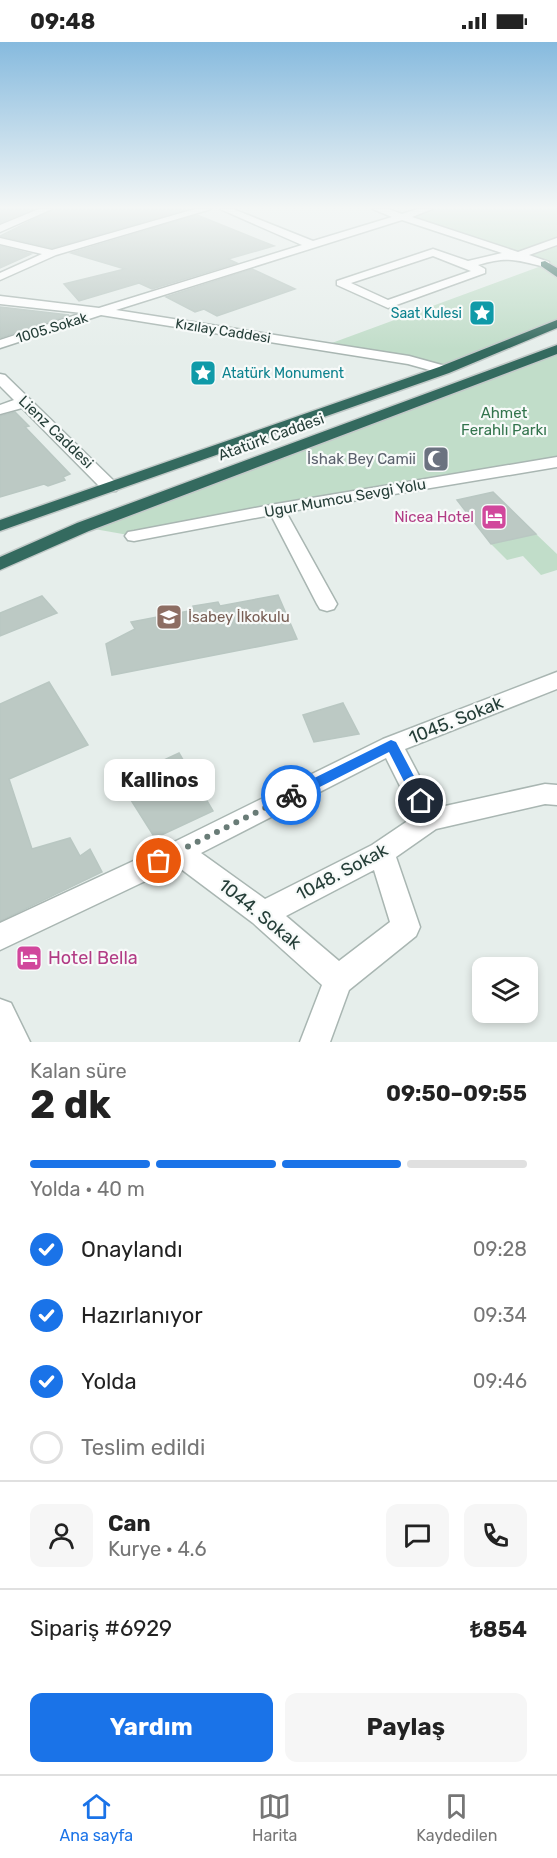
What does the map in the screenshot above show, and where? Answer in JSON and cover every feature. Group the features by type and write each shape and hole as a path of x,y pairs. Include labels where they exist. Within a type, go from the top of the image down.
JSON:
{"highway":[{"path":"544,264 557,268"},
{"path":"544,264 557,274"},
{"name":"Atatürk Caddesi","path":"0,526 444,370 557,324"},
{"name":"Atatürk Caddesi","path":"0,564 83,527 181,489 557,349"}],"street":[{"path":"0,277 46,256"},
{"name":"1005.Sokak","path":"0,344 275,256"},
{"path":"422,256 341,283 388,304 508,262 516,256"},
{"path":"443,256 481,271"},
{"path":"468,265 495,257 510,256"},
{"path":"519,256 544,264"},
{"name":"Kızılay Caddesi","path":"0,300 104,312 409,360 444,370"},
{"name":"Lienz Caddesi","path":"0,379 110,487"},
{"path":"0,410 24,402"},
{"name":"Ugur Mumcu Sevgi Yolu","path":"134,536 276,509 557,462"},
{"path":"276,509 327,604"},
{"name":"1045. Sokak","path":"0,937 179,852 391,745 557,680"},
{"path":"391,745 430,820"},
{"name":"1048. Sokak","path":"263,914 381,853 430,820 545,794 557,795"},
{"name":"1044. Sokak","path":"179,852 263,914 338,980"},
{"path":"315,1042 338,980 406,927 381,853"},
{"path":"0,1014 15,1042"}],"green space":[{"path":"516,256 557,256 557,267 546,265 557,274 557,324 444,370 321,347 544,265"},
{"name":"Ahmet Ferahlı Parkı","path":"557,349 557,462 134,536 83,527"},
{"path":"536,534 557,554 557,570 541,575 523,556 507,560 491,544"}],"building":[{"path":"0,256 27,256 0,268"},
{"path":"80,256 240,256 228,259 237,263 152,289 139,283 79,301 64,284 125,269"},
{"path":"252,269 295,289 217,316 204,309 195,312 166,297"},
{"path":"0,307 69,315 0,338"},
{"path":"15,412 29,426 25,427 70,474 63,477 65,480 48,486 44,484 0,497 0,416"},
{"name":"Nicea Hotel","path":"493,492 536,534 491,544 457,500"},
{"path":"278,595 297,639 112,675 106,644 135,629 131,622 194,610 193,606 218,602 220,606"},
{"path":"42,596 57,613 0,636 0,613"},
{"path":"49,682 88,745 9,779 32,849 70,838 80,856 90,849 102,872 0,921 0,704"},
{"path":"343,703 359,734 314,742 303,715"},
{"path":"179,753 213,811 155,838 119,781"}],"way so far":[{"path":"159,861 291,795"}],"place":[{"name":"Saat Kulesi","path":"482,313"},
{"name":"Atatürk Monument","path":"203,373"},
{"name":"İshak Bey Camii","path":"436,459"},
{"name":"Nicea Hotel","path":"494,517"},
{"name":"İsabey İlkokulu","path":"169,617"},
{"name":"Kallinos","path":"159,861"},
{"name":"Hotel Bella","path":"29,958"}],"route":[{"path":"291,795 391,745 421,801"}]}
